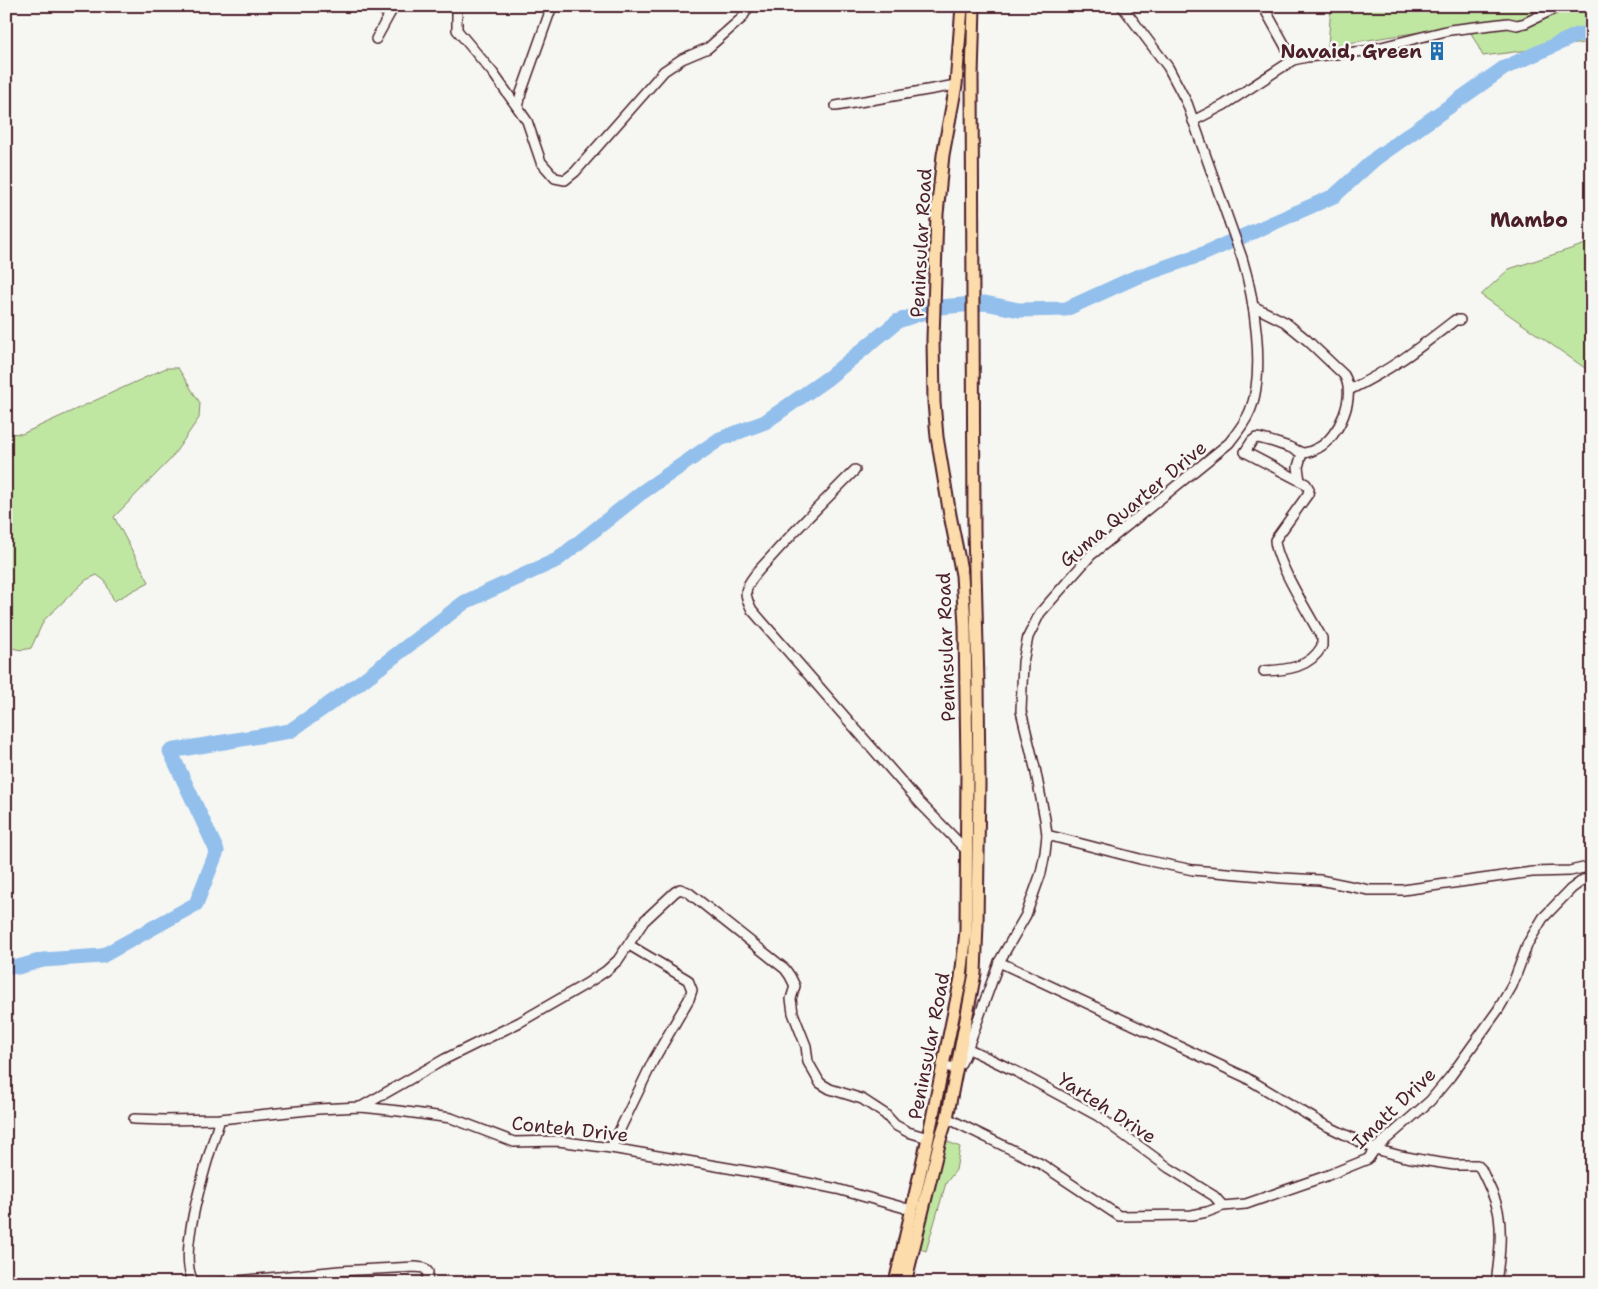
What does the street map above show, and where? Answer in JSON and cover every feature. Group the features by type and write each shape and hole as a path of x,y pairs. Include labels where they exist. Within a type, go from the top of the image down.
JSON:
{"main road":[{"name":"Peninsular Road","path":"895,1283 928,1138 961,978 966,931 967,767 962,575 937,437 934,402 933,339 937,214 943,155 956,85 962,6"},
{"name":"Peninsular Road","path":"905,1283 947,1118 975,973 978,684 974,530 972,76 974,6"}],"street":[{"path":"374,6 392,10 376,39"},
{"path":"454,6 457,12 457,30 493,73 518,108 526,121 541,162 555,178 565,180 575,172 664,71 682,59 708,48 742,18 748,6"},
{"path":"518,108 521,93 552,6"},
{"path":"1122,6 1168,67 1187,103 1193,122 1224,105 1293,60 1365,51 1450,30 1508,23 1517,25 1560,6"},
{"path":"1263,6 1293,60"},
{"path":"836,106 956,85"},
{"name":"Guma Quarter Drive","path":"956,1068 961,1064 999,962 1026,915 1041,873 1045,853 1046,835 1035,768 1021,711 1023,662 1028,637 1040,612 1091,555 1229,443 1250,410 1256,380 1257,362 1250,284 1229,219 1193,122"},
{"path":"1253,306 1285,322 1307,340 1344,375 1348,382 1349,390 1341,422 1332,437 1323,445 1310,452 1302,452 1258,438 1252,440 1245,452 1306,484 1309,489 1308,494 1275,540 1275,547 1291,582 1322,638 1322,646 1312,659 1302,665 1288,670 1264,671"},
{"path":"1349,390 1386,371 1455,320 1460,320"},
{"path":"1300,481 1298,467 1302,452"},
{"path":"855,470 801,523 758,572 747,587 748,598 752,610 920,803 966,850"},
{"path":"1046,835 1140,859 1193,870 1320,880 1369,890 1403,890 1532,872 1570,871 1592,866"},
{"name":"Imatt Drive","path":"947,1118 1041,1164 1119,1216 1192,1216 1223,1206 1246,1204 1326,1176 1368,1159 1375,1149 1430,1101 1450,1077 1498,1010 1512,986 1528,943 1543,918 1571,888 1583,880 1592,878"},
{"path":"361,1107 445,1059 520,1022 586,984 618,960 644,921 680,889 688,892 785,969 794,986 791,999 793,1013 806,1046 808,1062 820,1083 830,1089 862,1099 885,1114 896,1125 908,1132 928,1138"},
{"path":"611,1148 653,1061 689,999 692,990 688,980 629,944"},
{"path":"999,962 1245,1077 1322,1124 1375,1149 1428,1161 1454,1165 1477,1165 1481,1169 1499,1216 1500,1255 1496,1283"},
{"name":"Yarteh Drive","path":"967,1048 1092,1112 1169,1168 1214,1196 1223,1206"},
{"path":"943,1066 956,1068"},
{"name":"Conteh Drive","path":"134,1119 220,1119 318,1109 361,1107 451,1118 514,1142 558,1142 611,1148 769,1175 837,1189 912,1210"},
{"path":"196,1283 191,1274 189,1254 190,1226 220,1119"},
{"path":"217,1283 338,1271 415,1267 424,1268 428,1272 427,1283"}],"green space":[{"path":"1331,6 1592,6 1592,42 1483,56 1467,25 1328,46"},
{"path":"1592,242 1592,373 1481,295 1509,269"},
{"path":"166,368 178,368 200,403 199,418 170,460 114,517 149,582 114,601 105,581 97,575 86,580 44,620 31,648 12,648 6,644 6,433 22,434"},
{"path":"939,1138 960,1147 956,1170 946,1183 926,1251 913,1246"}],"waterway":[{"path":"6,965 18,967 43,960 102,956 196,904 217,851 170,751 290,731 358,684 465,602 557,560 641,493 720,439 765,422 828,378 898,321 940,307 985,303 1019,310 1066,309 1134,278 1203,254 1334,196 1376,158 1504,68 1577,35 1592,33"}],"place":[{"name":"Navaid, Green","path":"1437,51"}],"district":[{"name":"Mambo","path":"1529,220"}]}
